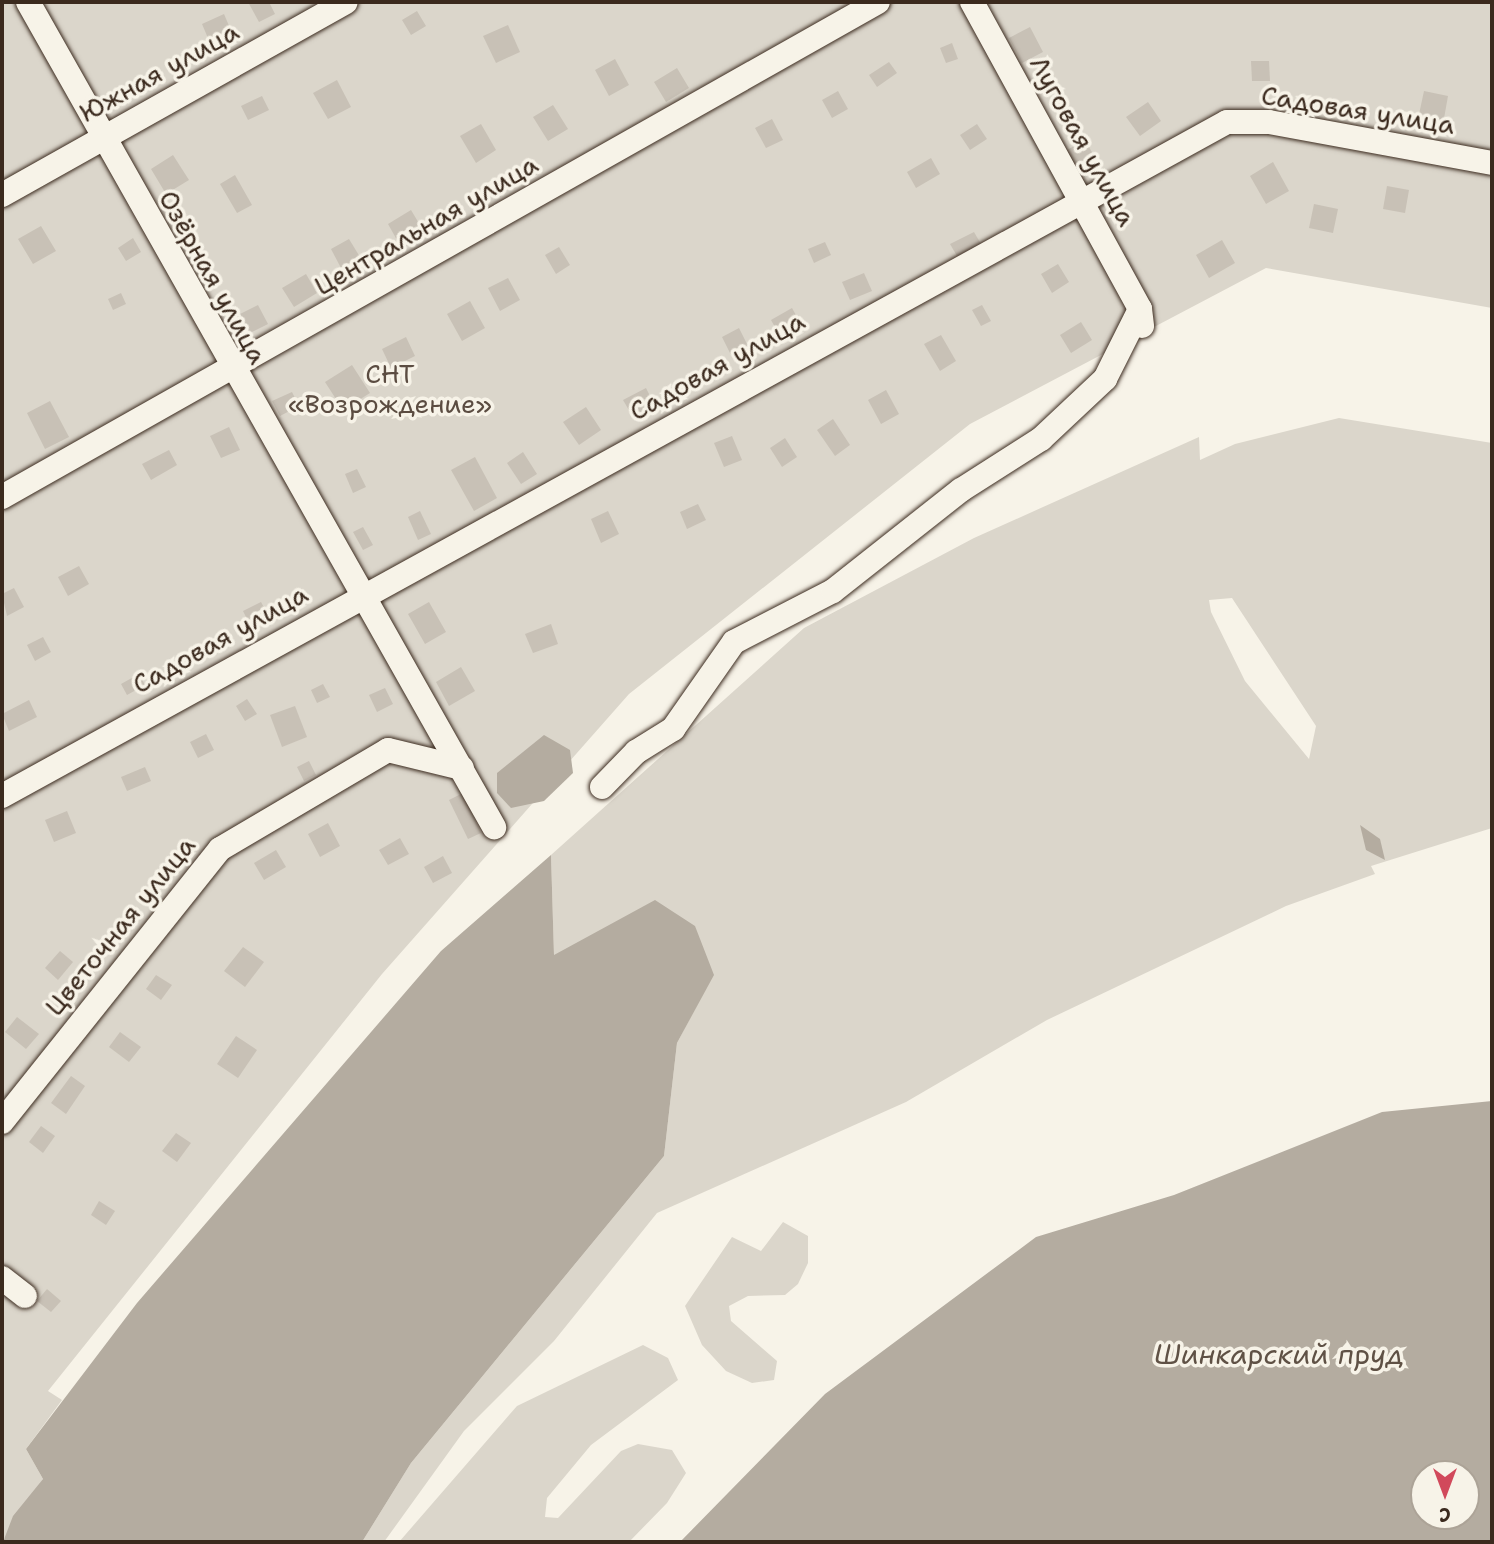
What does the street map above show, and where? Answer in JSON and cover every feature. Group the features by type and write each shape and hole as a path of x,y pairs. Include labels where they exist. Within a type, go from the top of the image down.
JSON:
{"street":[{"name":"Озёрная улица","path":"28,2 231,371 494,827"},
{"name":"Южная улица","path":"2,195 346,2"},
{"name":"Центральная улица","path":"2,497 231,371 878,2"},
{"name":"Луговая улица","path":"972,2 1140,309"},
{"name":"Садовая улица","path":"2,796 362,594 1227,122 1269,122 1492,163"},
{"path":"1140,309 1140,342"},
{"path":"602,787 636,752 673,729 734,642 833,591 961,490 1041,439 1105,379 1140,309"},
{"name":"Цветочная улица","path":"2,1122 220,849 388,750 459,764"},
{"path":"2,1278 25,1296"}],"green space":[{"name":"СНТ «Возрождение»","path":"2,2 1492,2 1492,308 1266,268 970,424 629,694 382,974 48,1391 62,1400 26,1449 43,1479 2,1542"},
{"path":"1339,418 1492,443 1492,828 1371,866 1375,874 1286,906 1047,1020 906,1102 657,1213 554,1341 464,1431 384,1542 362,1542 411,1463 664,1156 677,1043 713,975 554,956 551,855 804,628 974,538 1199,437 1200,460 1235,444","holes":["1232,598 1316,726 1309,759 1245,681 1211,612 1209,600"]},
{"path":"783,1222 808,1236 808,1263 798,1284 785,1295 748,1296 729,1306 731,1321 777,1361 774,1380 752,1383 726,1371 702,1345 685,1306 732,1237 761,1251"},
{"path":"643,1345 668,1358 678,1380 591,1445 547,1498 545,1517 558,1518 621,1451 638,1444 672,1450 686,1473 667,1503 629,1542 399,1542 517,1406"}],"water":[{"path":"544,735 570,750 573,773 544,801 511,808 497,793 497,773"},
{"path":"1360,825 1380,839 1385,860 1366,850"},
{"path":"551,855 554,955 655,900 695,926 714,975 677,1043 664,1156 411,1463 362,1542 3,1542 13,1516 43,1479 26,1449 137,1303 441,951"},
{"name":"Шинкарский пруд","path":"1492,1101 1492,1542 680,1542 825,1394 1036,1237 1174,1195 1382,1112"}],"building":[{"path":"248,2 269,2 275,14 259,22"},
{"path":"417,11 426,26 411,35 402,20"},
{"path":"224,14 235,40 213,50 202,24"},
{"path":"508,25 520,52 496,63 483,36"},
{"path":"1030,27 1043,52 1022,63 1009,38"},
{"path":"952,43 958,59 946,63 940,48"},
{"path":"615,59 629,85 609,96 595,70"},
{"path":"1251,61 1269,61 1270,81 1252,81"},
{"path":"889,62 897,73 877,87 869,75"},
{"path":"677,68 689,88 666,102 654,82"},
{"path":"337,80 351,107 328,119 313,93"},
{"path":"838,91 848,109 832,118 822,100"},
{"path":"1424,91 1448,96 1443,124 1418,119"},
{"path":"262,96 269,110 248,120 241,106"},
{"path":"1148,102 1161,121 1140,136 1126,117"},
{"path":"553,105 568,129 548,141 533,117"},
{"path":"772,119 783,140 766,148 755,128"},
{"path":"481,124 496,150 476,163 460,136"},
{"path":"977,124 987,139 970,150 960,135"},
{"path":"1085,140 1097,161 1078,172 1067,150"},
{"path":"173,155 189,180 166,194 151,169"},
{"path":"931,158 940,174 916,188 907,172"},
{"path":"1273,162 1289,191 1266,204 1250,176"},
{"path":"235,175 252,205 237,213 220,184"},
{"path":"1387,186 1409,190 1405,213 1383,209"},
{"path":"1314,204 1338,209 1333,233 1309,228"},
{"path":"411,210 426,235 402,249 388,224"},
{"path":"41,226 56,251 33,264 18,239"},
{"path":"974,232 981,244 957,256 950,244"},
{"path":"133,238 141,252 126,261 118,248"},
{"path":"349,239 360,257 341,268 331,249"},
{"path":"1222,240 1235,263 1209,278 1196,255"},
{"path":"825,242 831,255 814,263 808,249"},
{"path":"559,247 570,265 556,274 545,255"},
{"path":"1058,264 1069,282 1052,293 1041,274"},
{"path":"864,273 872,291 850,300 842,282"},
{"path":"306,274 317,293 294,307 282,288"},
{"path":"508,278 520,300 500,311 488,288"},
{"path":"121,293 126,304 113,310 108,299"},
{"path":"470,301 485,328 462,341 447,314"},
{"path":"258,305 268,324 246,335 236,316"},
{"path":"982,305 991,321 981,326 972,310"},
{"path":"792,308 801,324 780,336 771,320"},
{"path":"1081,322 1092,340 1071,353 1060,335"},
{"path":"739,328 750,350 733,359 722,337"},
{"path":"941,335 956,361 940,371 924,344"},
{"path":"406,337 415,356 391,368 382,349"},
{"path":"352,365 370,393 343,410 325,382"},
{"path":"646,388 655,406 633,417 623,400"},
{"path":"886,390 899,414 881,424 868,400"},
{"path":"292,392 299,406 280,416 272,401"},
{"path":"50,401 69,437 45,449 27,413"},
{"path":"586,407 601,430 579,445 563,422"},
{"path":"833,419 850,445 835,456 817,430"},
{"path":"229,427 240,450 221,458 210,436"},
{"path":"732,436 742,460 724,467 714,443"},
{"path":"785,438 797,457 782,467 770,448"},
{"path":"169,450 177,465 151,480 142,464"},
{"path":"523,452 537,474 521,484 507,463"},
{"path":"475,457 497,498 474,511 451,470"},
{"path":"357,469 366,487 353,493 345,474"},
{"path":"698,504 706,520 687,529 680,512"},
{"path":"420,511 431,534 418,540 408,517"},
{"path":"608,511 619,534 601,543 591,519"},
{"path":"363,527 373,545 363,550 353,532"},
{"path":"79,566 89,584 68,596 58,577"},
{"path":"14,588 24,607 7,616 2,594"},
{"path":"261,602 268,615 250,625 243,611"},
{"path":"429,602 446,632 425,644 408,614"},
{"path":"551,624 558,644 533,653 525,634"},
{"path":"43,637 51,652 35,661 27,645"},
{"path":"461,667 475,691 449,706 436,682"},
{"path":"139,674 145,685 127,695 121,684"},
{"path":"323,684 330,697 317,703 311,690"},
{"path":"385,688 393,704 377,712 369,695"},
{"path":"247,699 257,714 245,721 236,706"},
{"path":"29,700 37,717 9,731 2,714"},
{"path":"295,706 307,737 282,747 270,715"},
{"path":"206,734 214,750 198,758 190,742"},
{"path":"309,761 316,775 304,781 297,767"},
{"path":"145,767 151,781 127,791 121,777"},
{"path":"463,793 481,833 468,839 449,800"},
{"path":"67,811 76,833 54,842 45,820"},
{"path":"328,823 340,846 320,857 308,834"},
{"path":"400,838 409,854 388,865 379,850"},
{"path":"276,850 286,867 264,880 254,863"},
{"path":"443,856 452,873 433,883 424,867"},
{"path":"243,947 264,962 245,987 224,971"},
{"path":"60,951 73,962 58,980 45,968"},
{"path":"156,975 172,985 161,1000 146,989"},
{"path":"17,1017 39,1034 26,1049 5,1032"},
{"path":"120,1032 141,1047 129,1062 109,1047"},
{"path":"236,1036 257,1050 238,1078 217,1064"},
{"path":"71,1076 85,1086 66,1114 51,1103"},
{"path":"41,1126 55,1136 43,1153 29,1142"},
{"path":"176,1133 191,1143 177,1162 162,1151"},
{"path":"99,1201 115,1211 106,1225 91,1215"},
{"path":"47,1289 61,1301 51,1312 37,1301"}]}
